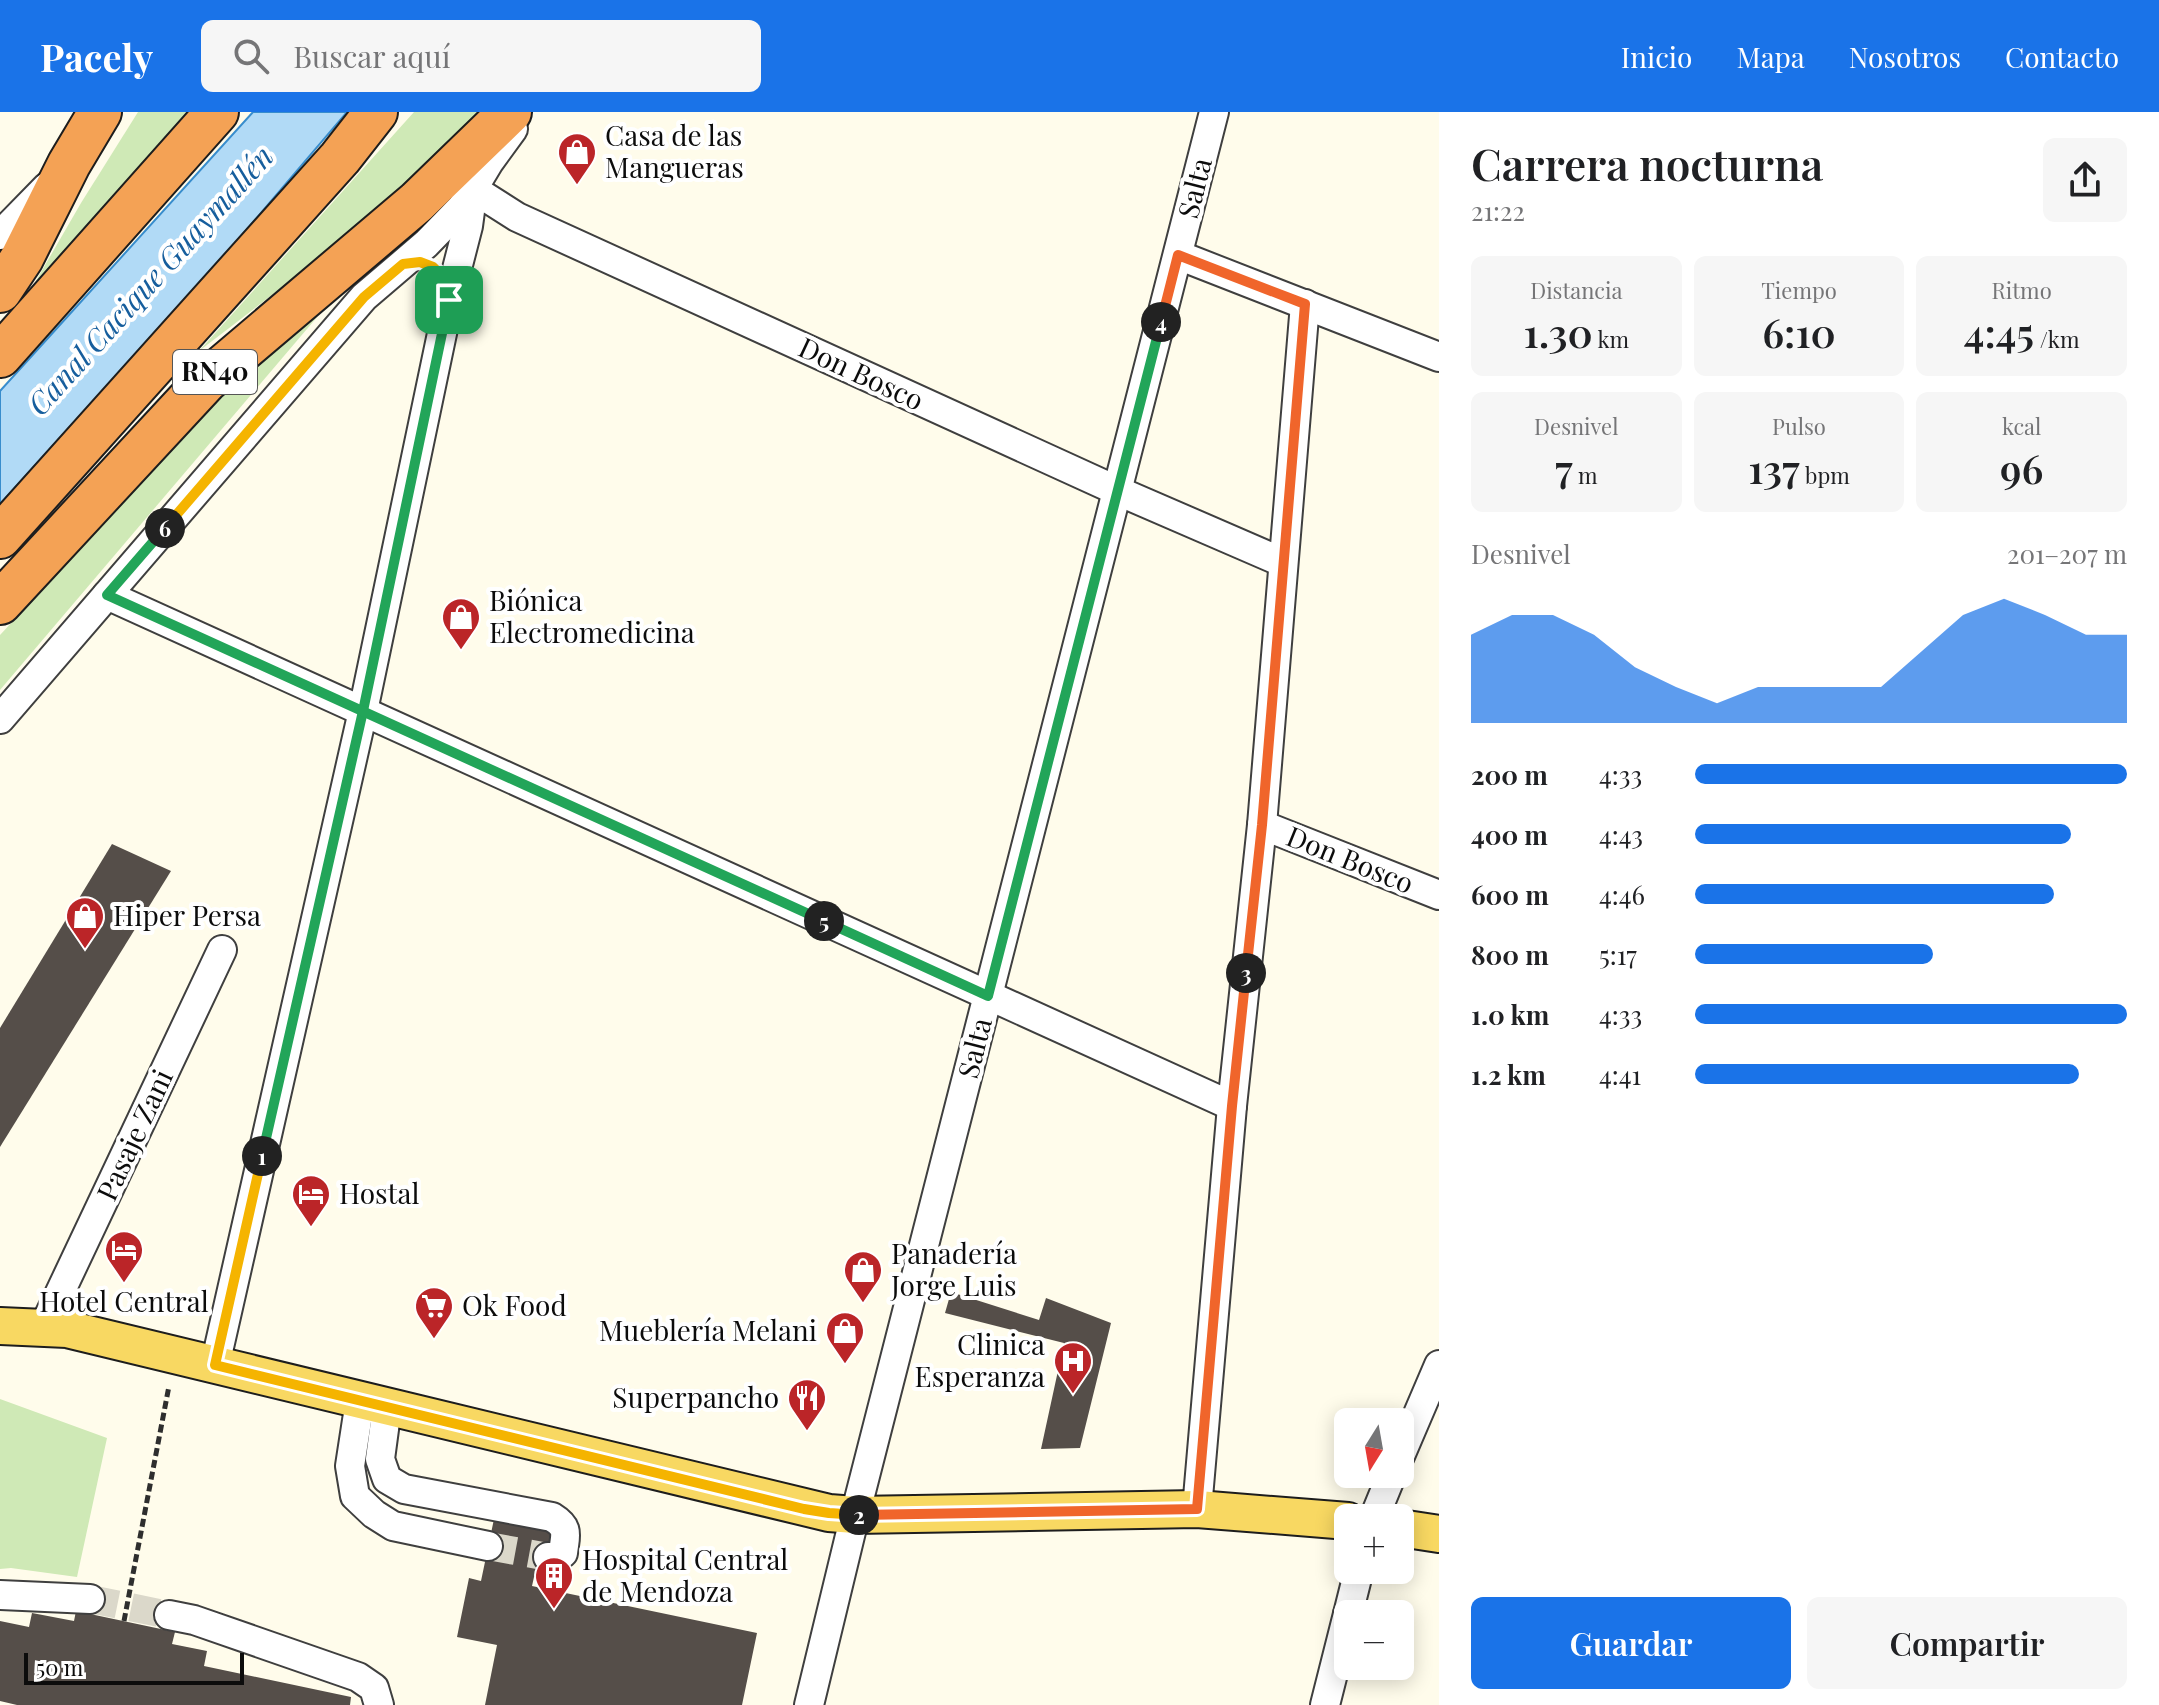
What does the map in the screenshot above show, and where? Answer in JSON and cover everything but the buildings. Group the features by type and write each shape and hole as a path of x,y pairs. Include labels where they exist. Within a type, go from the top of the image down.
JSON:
{"highway":[{"path":"0,291 22,258 69,164 100,112"},
{"path":"0,356 217,112"},
{"name":"RN40","path":"0,537 324,176 376,112"},
{"name":"RN40","path":"0,603 206,381 417,202 463,177 510,112"}],"main road":[{"path":"0,1299 57,1325 804,1509 855,1515 1197,1509 1334,1520"},
{"path":"0,1326 57,1325"},
{"path":"1414,1530 1439,1534"}],"street":[{"path":"463,177 489,162 526,112"},
{"name":"Salta","path":"809,1705 1214,112"},
{"path":"0,235 69,164"},
{"path":"0,719 364,297 426,244 462,207 463,177"},
{"path":"215,1365 363,711 449,300 468,226 463,177"},
{"name":"Don Bosco","path":"463,177 517,217 1118,491 1282,562"},
{"path":"1178,255 1439,357"},
{"path":"403,264 420,262 433,267 443,277 449,300"},
{"path":"1197,1509 1232,1106 1262,825 1305,304"},
{"path":"107,595 1232,1106"},
{"name":"Don Bosco","path":"1262,825 1439,895"},
{"name":"Pasaje Zani","path":"57,1325 222,950"},
{"path":"1414,1423 1439,1365"},
{"path":"373,1404 350,1466 355,1496 393,1526 488,1546"},
{"path":"373,1404 380,1459 387,1479 404,1489 552,1517 562,1523 566,1531 563,1553 558,1557 548,1557"},
{"path":"0,1595 90,1599"},
{"path":"169,1615 194,1620 358,1677 374,1688 379,1705"},
{"path":"1325,1705 1334,1669"}],"path":[{"path":"124,1621 164,1416"}],"green space":[{"path":"138,112 194,112 22,305 81,203"},
{"path":"414,112 486,112 382,206 199,351"},
{"path":"318,316 0,690 0,635 247,370"},
{"path":"0,1399 107,1438 77,1577 0,1569"}],"water":[{"name":"Canal Cacique Guaymallén","path":"253,112 347,112 201,283 0,504 0,391"}],"tunnel":[{"path":"488,1546 548,1557"},
{"path":"90,1599 169,1615"}],"place":[{"name":"Casa de las Mangueras","path":"577,186"},
{"name":"Biónica Electromedicina","path":"461,651"},
{"name":"Hiper Persa","path":"85,950"},
{"name":"Hostal","path":"311,1228"},
{"name":"Hotel Central","path":"124,1284"},
{"name":"Panadería Jorge Luis","path":"863,1304"},
{"name":"Ok Food","path":"434,1340"},
{"name":"Mueblería Melani","path":"845,1365"},
{"name":"Clinica Esperanza","path":"1073,1395"},
{"name":"Superpancho","path":"807,1432"},
{"name":"Hospital Central de Mendoza","path":"554,1610"}],"route":[{"path":"449,300 363,711 215,1365 829,1513 1197,1509 1232,1106 1262,825 1305,304 1178,255 988,996 363,711 107,595 378,284 403,264 420,262 433,267 443,277 449,300"}]}
